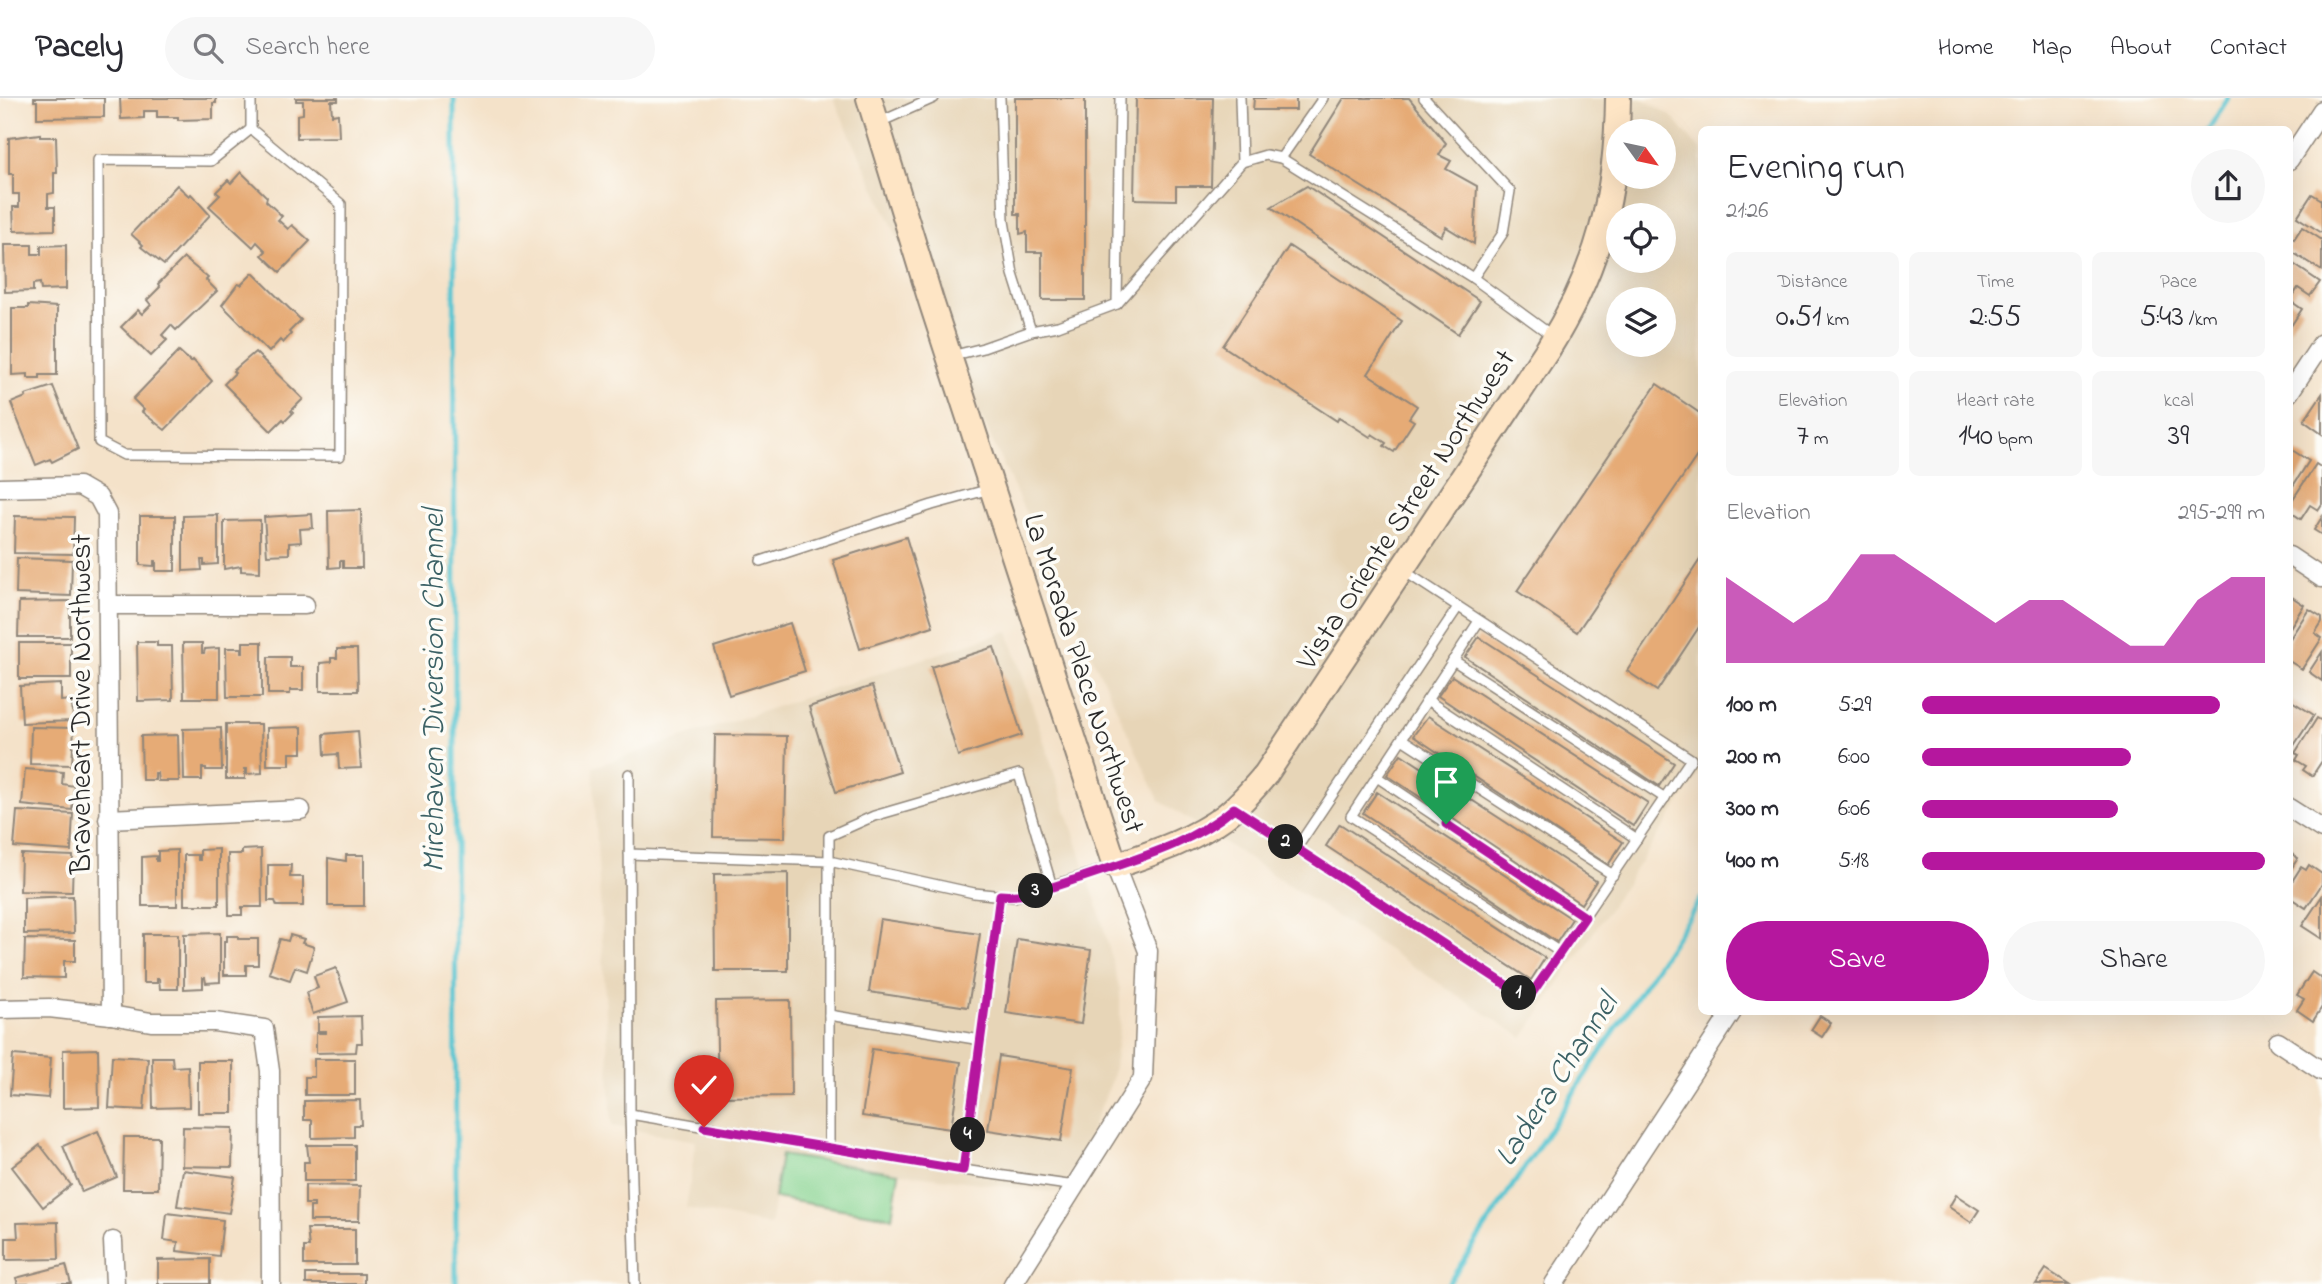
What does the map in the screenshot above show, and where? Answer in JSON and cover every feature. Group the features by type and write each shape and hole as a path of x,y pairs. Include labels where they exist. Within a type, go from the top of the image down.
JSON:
{"street":[{"name":"La Morada Place Northwest","path":"869,98 949,357 1115,866 1148,951 1143,1078 1013,1284"},
{"name":"Vista Oriente Street Northwest","path":"1115,866 1195,835 1234,808 1259,782 1282,752 1555,338 1587,276 1598,246 1615,165 1618,98"},
{"path":"2293,154 2322,110"},
{"path":"2293,387 2322,343"},
{"name":"Braveheart Drive Northwest","path":"0,488 79,486 98,497 107,514 111,1015"},
{"path":"2293,559 2322,578"},
{"path":"108,605 305,605"},
{"path":"108,819 301,810"},
{"path":"2293,811 2322,829"},
{"path":"0,1009 49,1008 151,1022 215,1022 264,1029 270,1071 271,1284"},
{"path":"1554,1284 1730,1015"},
{"path":"2278,1042 2322,1071"},
{"path":"113,1241 115,1284"}],"lane":[{"path":"251,98 251,129"},
{"path":"878,123 934,98"},
{"path":"1000,98 1004,221 1013,274 1031,331"},
{"path":"1117,304 1120,98"},
{"path":"1240,98 1242,162"},
{"path":"1281,158 1323,98"},
{"path":"1424,98 1510,191 1503,233 1474,278"},
{"path":"251,129 341,204 340,456 124,455 99,442 98,160 211,161 251,129"},
{"path":"949,357 1031,331 1058,326 1117,304 1242,162 1266,155 1281,158 1474,278 1555,338"},
{"path":"761,561 932,505 992,489"},
{"path":"1234,808 1528,999 1691,760 1402,570"},
{"path":"1296,849 1458,607"},
{"path":"1479,621 1351,816 1560,952"},
{"path":"1453,660 1665,798"},
{"path":"1427,700 1637,839"},
{"path":"1402,739 1613,875"},
{"path":"629,774 630,1114 635,1284"},
{"path":"829,1148 829,836 874,816 1019,774 1052,887"},
{"path":"1377,778 1585,917"},
{"path":"629,853 829,861 974,893 1014,897 1115,866"},
{"path":"963,1170 1000,895"},
{"path":"829,1015 981,1040"},
{"path":"630,1114 1075,1186"}],"shaded area":[{"path":"833,98 1641,98 1670,115 1673,119 1606,119 1606,189 1676,189 1676,122 1698,148 1698,776 1523,1038 1159,800"},
{"path":"1008,631 1099,911 1120,990 1120,1024 1112,1080 1084,1146 1060,1193 900,1173 892,1217 775,1198 770,1225 686,1208 696,1141 612,1126 593,767"}],"green space":[{"path":"781,1155 899,1173 892,1217 774,1198"}],"building":[{"path":"34,98 104,98 104,117 37,118 37,101 34,101"},
{"path":"120,98 216,98 216,103 213,103 213,119 178,120 178,117 157,117 157,111 144,111 144,118 121,119"},
{"path":"296,98 338,98 338,101 331,101 332,115 338,114 339,137 297,138 297,115 303,114 303,101 296,101"},
{"path":"1015,98 1085,98 1085,300 1042,300 1042,252 1027,252 1027,232 1020,234 1020,214 1015,214"},
{"path":"1136,98 1213,98 1211,186 1176,186 1176,200 1134,199"},
{"path":"1254,98 1296,98 1296,110 1253,110"},
{"path":"1344,98 1409,98 1446,143 1439,155 1451,161 1446,169 1477,186 1474,244 1446,227 1441,236 1309,154"},
{"path":"40,134 40,137 56,137 57,173 54,173 54,193 48,194 48,207 55,207 55,230 14,231 13,207 19,207 19,194 13,194 13,174 9,174 9,138"},
{"path":"241,172 282,216 278,220 288,229 292,225 310,241 280,272 262,255 266,251 257,242 253,247 209,206 220,195 216,192 228,180 231,183"},
{"path":"177,185 189,196 191,194 210,215 164,265 141,247 143,245 131,234"},
{"path":"1307,186 1480,301 1458,334 1271,207"},
{"path":"2312,194 2322,200 2322,233 2297,217"},
{"path":"2302,227 2322,240 2322,271 2293,253 2294,239"},
{"path":"4,245 32,245 32,254 41,254 41,246 66,245 66,289 41,290 40,283 33,284 33,291 5,292"},
{"path":"1289,246 1402,321 1368,374 1417,406 1409,418 1414,421 1394,452 1372,434 1370,437 1339,417 1337,421 1223,346"},
{"path":"184,258 208,278 206,280 217,291 176,330 171,325 162,335 167,340 151,356 121,327 138,310 142,314 151,305 147,300 160,287 158,284"},
{"path":"2293,264 2320,282 2310,296 2298,288 2293,296"},
{"path":"253,273 301,320 283,343 280,340 269,352 222,305 238,284 241,285"},
{"path":"2293,303 2302,309 2293,323"},
{"path":"28,305 57,307 57,375 28,378 28,374 12,375 12,308 28,308"},
{"path":"179,351 191,362 193,360 212,381 165,430 142,412 144,410 133,399"},
{"path":"255,352 303,399 285,421 283,419 271,431 224,384 235,373 233,371"},
{"path":"1657,384 1698,412 1698,454 1577,632 1517,591"},
{"path":"53,386 78,449 52,462 50,459 36,465 11,403 26,397 25,395"},
{"path":"2322,394 2322,434 2304,421"},
{"path":"2293,451 2309,461 2293,486"},
{"path":"2316,464 2322,468 2322,504 2318,510 2310,505 2301,519 2293,514 2293,499"},
{"path":"361,510 362,568 343,568 343,561 340,561 340,567 329,568 328,511"},
{"path":"312,514 313,528 300,529 301,542 289,543 289,554 267,555 264,517"},
{"path":"218,515 218,564 204,565 204,560 201,560 202,570 183,571 183,516"},
{"path":"15,516 74,517 73,554 14,553"},
{"path":"140,516 175,516 175,571 156,571 156,561 154,566 140,565"},
{"path":"2322,517 2322,535 2314,530"},
{"path":"260,520 260,572 241,571 241,566 224,569 224,521"},
{"path":"906,537 933,626 860,649 833,560"},
{"path":"17,558 72,560 71,596 16,594"},
{"path":"1698,563 1698,629 1657,691 1627,671"},
{"path":"2293,598 2304,605 2293,623"},
{"path":"70,601 70,637 18,637 19,602"},
{"path":"2309,609 2322,617 2315,633 2322,638 2302,669 2293,663 2293,634"},
{"path":"790,623 805,671 729,695 714,647"},
{"path":"1479,637 1674,763 1659,786 1465,657"},
{"path":"137,642 157,642 157,646 172,646 173,700 138,701"},
{"path":"243,642 262,642 262,697 227,697 226,648 241,648 243,652"},
{"path":"19,643 71,643 71,679 19,679"},
{"path":"183,643 202,643 202,653 205,649 219,648 219,698 184,698"},
{"path":"994,647 1022,735 958,756 931,667"},
{"path":"337,649 357,649 358,691 320,691 320,663 331,662 331,658 337,658"},
{"path":"2322,652 2322,681 2309,672"},
{"path":"268,657 290,657 290,667 303,667 303,690 290,690 290,694 268,694"},
{"path":"1452,676 1648,803 1633,826 1438,696"},
{"path":"61,684 61,701 72,700 73,721 22,723 20,686"},
{"path":"872,686 900,772 836,792 809,707"},
{"path":"2293,702 2314,715 2293,747"},
{"path":"1428,716 1623,842 1608,865 1413,736"},
{"path":"2317,718 2322,721 2322,761 2312,776 2303,770 2306,766 2296,760 2299,755 2295,753"},
{"path":"226,724 261,724 262,773 247,774 245,769 245,779 226,779"},
{"path":"31,727 74,728 72,765 30,764"},
{"path":"302,727 302,753 290,753 290,765 267,765 267,728"},
{"path":"221,728 222,770 202,768 202,780 184,780 183,729"},
{"path":"358,731 361,768 339,769 338,754 325,755 324,734"},
{"path":"178,735 179,781 158,781 157,773 155,780 142,780 141,736"},
{"path":"715,735 787,736 785,838 713,837"},
{"path":"1401,754 1596,881 1581,904 1387,775"},
{"path":"25,769 63,772 62,784 74,786 72,810 22,805"},
{"path":"1377,792 1572,919 1557,942 1363,813"},
{"path":"17,811 73,814 71,851 14,847"},
{"path":"1340,824 1545,958 1531,980 1326,846"},
{"path":"219,849 219,905 184,905 184,855 198,855 200,860 200,850"},
{"path":"261,849 262,907 242,907 242,915 229,915 228,854"},
{"path":"177,850 177,906 142,906 142,857 156,856 158,861 158,851"},
{"path":"21,854 73,856 72,892 20,891"},
{"path":"346,855 364,855 364,906 328,906 328,858 346,861"},
{"path":"268,865 291,865 290,877 303,877 303,906 277,906 275,901 268,901"},
{"path":"2309,865 2322,874 2322,884 2306,908 2293,900 2293,880 2301,867 2306,870"},
{"path":"788,873 788,971 715,971 714,874"},
{"path":"73,896 74,933 24,934 24,898"},
{"path":"2322,896 2322,939 2302,926"},
{"path":"880,919 980,934 968,1007 869,992"},
{"path":"220,933 220,982 206,983 203,978 203,988 184,989 184,934"},
{"path":"143,934 178,934 178,989 160,989 159,979 157,983 143,983"},
{"path":"290,935 304,939 302,943 314,947 307,971 295,967 290,980 269,973 280,939 288,941"},
{"path":"227,936 258,939 258,965 246,965 246,975 224,975 224,941 227,941"},
{"path":"25,939 75,940 75,961 64,961 64,978 24,977"},
{"path":"1017,939 1091,950 1081,1024 1006,1013"},
{"path":"336,968 348,1002 313,1014 306,993 318,988 314,976"},
{"path":"2312,972 2322,979 2322,1007 2313,1021 2297,1010 2304,999 2297,995"},
{"path":"790,1000 791,1096 718,1097 716,1001"},
{"path":"361,1016 362,1043 357,1043 356,1052 316,1053 316,1033 326,1033 318,1031 318,1017"},
{"path":"1820,1016 1831,1023 1822,1037 1811,1030"},
{"path":"98,1049 99,1107 63,1108 63,1050"},
{"path":"872,1049 961,1062 951,1129 862,1116"},
{"path":"13,1055 51,1058 48,1098 10,1095"},
{"path":"112,1056 148,1058 144,1110 109,1108"},
{"path":"999,1056 1073,1068 1061,1141 988,1130"},
{"path":"152,1057 172,1057 173,1067 188,1066 189,1107 153,1108"},
{"path":"314,1059 355,1059 355,1095 305,1095 305,1077 314,1077"},
{"path":"198,1061 233,1061 233,1113 198,1113"},
{"path":"360,1100 361,1125 354,1125 354,1137 312,1138 312,1120 304,1120 304,1101"},
{"path":"183,1127 233,1128 232,1167 182,1166"},
{"path":"98,1131 117,1177 82,1192 63,1146"},
{"path":"124,1137 159,1137 158,1189 123,1189"},
{"path":"40,1145 71,1185 43,1207 12,1167"},
{"path":"307,1145 355,1145 355,1181 304,1181 304,1162 309,1162"},
{"path":"183,1170 235,1177 229,1213 177,1206"},
{"path":"305,1185 360,1186 359,1221 310,1221 310,1207 314,1207 314,1204 305,1204"},
{"path":"1956,1195 1979,1210 1971,1222 1949,1207"},
{"path":"167,1213 223,1220 219,1256 177,1251 178,1242 164,1240"},
{"path":"58,1222 59,1259 6,1260 6,1238 18,1238 17,1223"},
{"path":"307,1229 355,1229 355,1265 304,1265 304,1247 309,1247"},
{"path":"210,1259 210,1284 158,1284 158,1260"},
{"path":"66,1265 71,1284 18,1284 16,1278"},
{"path":"2046,1269 2069,1284 2036,1284"},
{"path":"306,1274 364,1274 364,1284 306,1284"}],"waterway":[{"name":"Mirehaven Diversion Channel","path":"454,98 456,1284"},
{"name":"Ladera Channel","path":"2210,126 2228,98"},
{"name":"Ladera Channel","path":"1448,1284 1698,904"}],"route":[{"path":"704,1127 963,1170 1000,895 1014,897 1052,887 1169,846 1195,835 1234,808 1528,999 1585,917 1446,824"}]}
